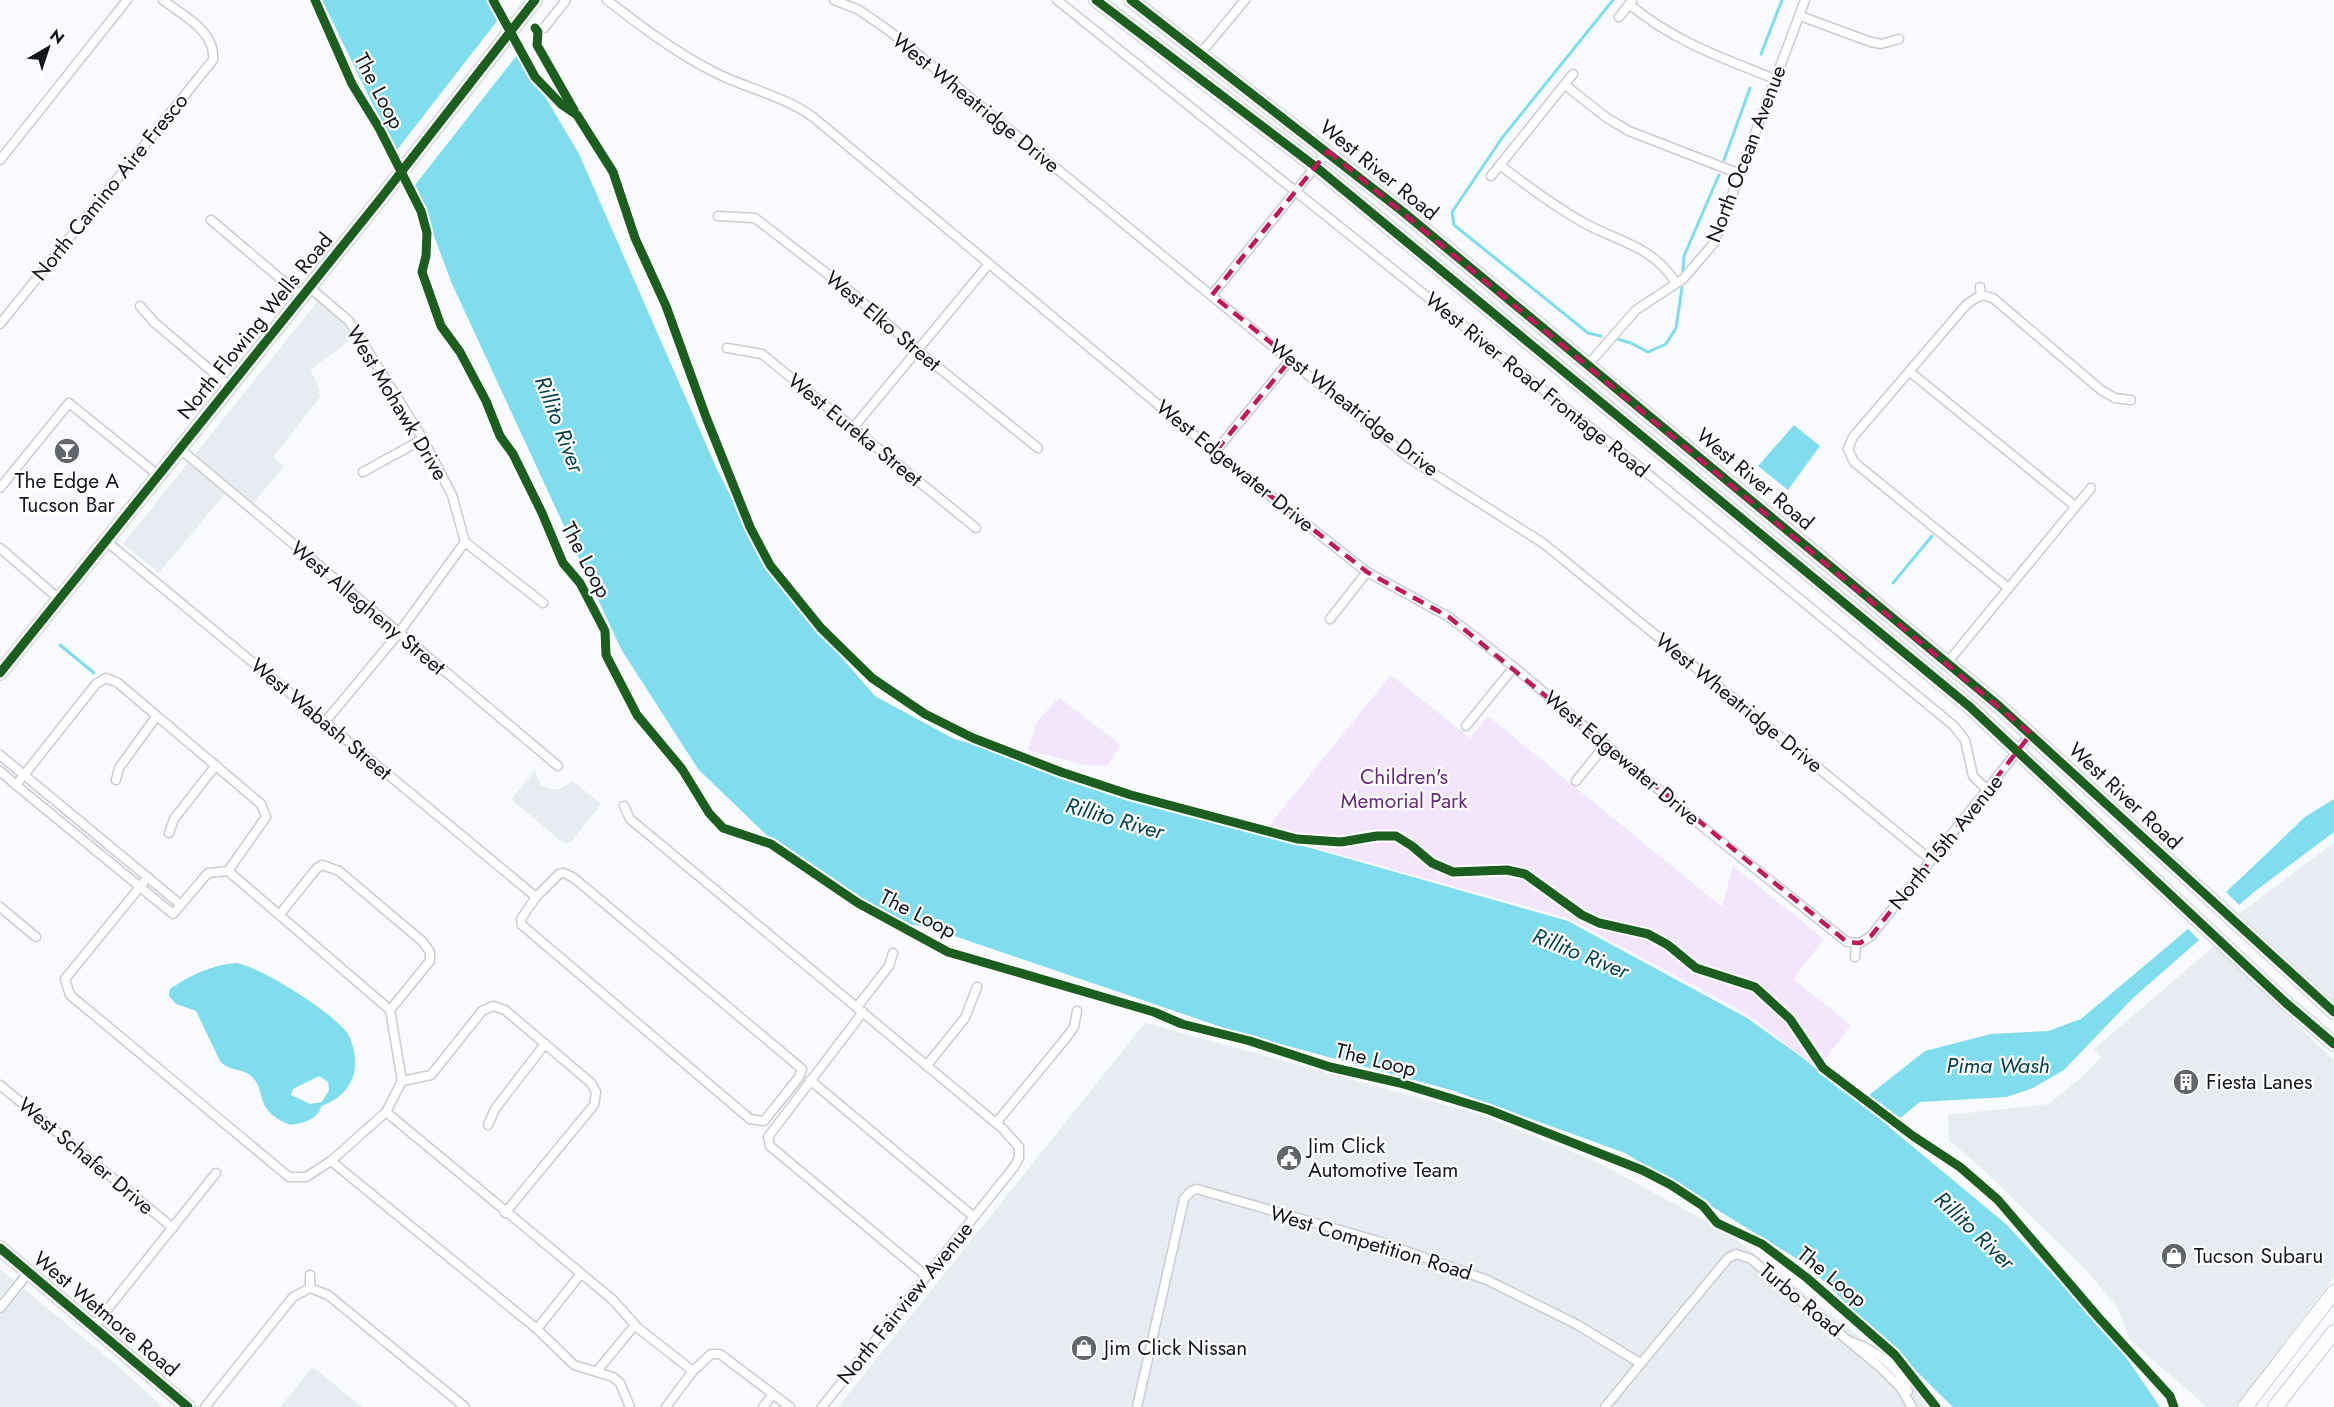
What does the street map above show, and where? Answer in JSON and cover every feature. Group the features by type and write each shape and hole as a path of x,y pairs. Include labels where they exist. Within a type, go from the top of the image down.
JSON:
{"main road":[{"name":"North Flowing Wells Road","path":"0,673 535,0"},
{"name":"West River Road","path":"1096,0 1316,167 2019,750 2222,942 2334,1044"},
{"name":"West River Road","path":"1131,0 1328,151 1587,366 1714,467 1947,663 2031,734 2334,1012"},
{"name":"West Wetmore Road","path":"0,1248 188,1407"},
{"path":"2245,1407 2334,1292"},
{"path":"2275,1407 2334,1332"},
{"path":"2258,1407 2259,1389"}],"street":[{"path":"0,160 127,0"},
{"name":"North Camino Aire Fresco","path":"0,324 213,60 214,48 209,36 163,0"},
{"path":"544,28 566,0"},
{"name":"West Edgewater Drive","path":"608,0 691,61 734,82 780,99 813,117 1215,452 1367,572 1449,617 1514,667 1837,936 1856,944"},
{"name":"West Wheatridge Drive","path":"834,0 859,10 888,30 1409,458 1543,543 1931,860"},
{"name":"West River Road Frontage Road","path":"1057,0 1642,469 1954,726 1965,740 1972,776 1988,791"},
{"path":"1201,53 1245,0"},
{"name":"North Ocean Avenue","path":"1587,366 1636,310 1690,272 1714,243 1806,0"},
{"path":"1619,17 1631,2 1661,29 1684,43 1775,79"},
{"path":"1800,16 1871,42 1881,44 1899,39"},
{"path":"1491,176 1573,74"},
{"path":"1564,85 1607,118 1629,131 1740,174"},
{"path":"1212,295 1328,151"},
{"path":"1500,165 1562,210 1647,251 1667,269 1676,283"},
{"name":"West Elko Street","path":"718,216 755,218 852,293 918,351 1038,448"},
{"name":"West Mohawk Drive","path":"211,220 305,292 349,321 423,439 452,495 465,542"},
{"path":"853,428 988,265"},
{"path":"2007,587 1854,462 1844,449 1980,291 1993,298 2101,390 2115,398 2131,400"},
{"path":"140,306 155,323 230,386"},
{"name":"West Eureka Street","path":"727,348 762,354 976,528"},
{"path":"1215,452 1291,359"},
{"path":"1910,372 2075,506"},
{"path":"0,488 69,403 158,475"},
{"path":"363,472 423,439"},
{"name":"West Allegheny Street","path":"179,448 558,766"},
{"path":"1947,663 2007,587 2091,488"},
{"name":"West Wabash Street","path":"106,541 536,897"},
{"path":"325,722 398,634 465,542 543,603"},
{"path":"0,548 59,599"},
{"path":"1330,619 1367,572"},
{"path":"1466,726 1514,667"},
{"path":"16,784 96,684 106,678 118,683 261,804 266,812 263,822 228,871"},
{"path":"116,780 119,768 156,717"},
{"name":"North 15th Avenue","path":"1856,944 1866,941 1871,936 2031,734"},
{"path":"1576,781 1606,744"},
{"path":"0,755 181,905"},
{"path":"169,833 174,819 216,765"},
{"path":"0,771 140,887 173,914 208,873 228,871 390,1010 402,1081 386,1112 331,1161 306,1177 289,1177 70,995 65,979 140,887 148,877"},
{"path":"624,806 630,819 996,1122 1066,1038 1074,1027 1077,1011"},
{"path":"280,914 317,868 328,866 339,871 423,942 430,952 430,961 390,1010"},
{"path":"559,874 574,878 802,1069 799,1077 764,1121 750,1119 522,925 521,919 536,897 559,874"},
{"path":"0,907 36,937"},
{"path":"1855,957 1856,944"},
{"path":"893,952 889,966 860,1010 768,1137 770,1146 926,1276"},
{"path":"927,1065 965,1018 977,987"},
{"path":"402,1081 431,1075 482,1011 493,1006 505,1010 591,1083 596,1092 594,1105 505,1213"},
{"path":"488,1125 495,1108 545,1044"},
{"path":"810,1080 974,1217"},
{"name":"West Schafer Drive","path":"0,1084 172,1228"},
{"path":"386,1112 505,1213 612,1299 634,1325 693,1371"},
{"name":"North Fairview Avenue","path":"822,1407 1014,1167 1020,1153 1019,1147 996,1122"},
{"path":"331,1161 537,1329 574,1365 613,1377 620,1383 630,1407"},
{"path":"94,1326 216,1173"},
{"name":"West Competition Road","path":"1137,1407 1184,1199 1191,1191 1205,1190 1378,1241 1487,1280 1576,1324 1640,1363"},
{"name":"Turbo Road","path":"1640,1363 1728,1258 1736,1254 1751,1259 1851,1342 1900,1387 1912,1407"},
{"path":"0,1308 28,1272"},
{"path":"310,1275 310,1288"},
{"path":"537,1329 580,1275"},
{"path":"205,1407 293,1297 310,1288 328,1295 465,1407"},
{"path":"597,1371 634,1325"},
{"path":"666,1407 693,1371 711,1354 720,1354 790,1407"},
{"path":"1605,1407 1640,1363"},
{"path":"763,1407 773,1394"}],"highlighted area":[{"path":"1328,151 2031,734 1871,936 1860,943 1847,942 1449,617 1367,572 1215,452 1291,359 1212,295"}],"shaded area":[{"path":"318,301 341,321 353,338 310,370 319,387 320,397 273,457 284,466 253,504 232,485 159,573 123,544"},
{"path":"535,771 541,785 550,789 560,789 573,781 601,804 570,843 563,843 511,799"},
{"path":"2334,843 2334,1000 2239,914"},
{"path":"2214,946 2334,1060 2334,1277 2236,1407 2207,1407 2130,1340 2117,1307 2086,1270 1989,1175 1949,1140 1948,1115 2049,1104 2084,1075 2101,1057 2094,1049"},
{"path":"1145,1023 1482,1115 1599,1163 1728,1233 1911,1378 1942,1407 838,1407"},
{"path":"0,1269 120,1368 163,1407 0,1407"},
{"path":"313,1367 362,1407 280,1407"}],"green space":[{"name":"Children's Memorial Park","path":"1391,675 1470,738 1488,716 1722,907 1733,866 1824,939 1793,979 1851,1025 1818,1069 1747,1014 1568,918 1263,833"},
{"path":"1059,698 1121,745 1107,766 1085,765 1028,750 1038,720"}],"water":[{"path":"322,0 488,0 579,154 716,467 760,555 784,591 875,696 954,739 1001,752 1079,784 1160,809 1300,845 1568,921 1747,1018 1799,1055 1859,1103 1925,1051 1991,1034 2048,1031 2081,1019 2181,935 2305,817 2334,799 2334,832 2254,892 2133,998 2064,1070 2033,1088 2007,1097 1920,1102 1889,1127 2006,1224 2117,1344 2160,1407 1953,1407 1807,1265 1625,1153 1451,1090 1239,1033 928,927 906,924 788,856 698,769 621,649 452,284 425,212"},
{"path":"1794,425 1820,446 1788,490 1758,466"},
{"path":"236,963 247,966 299,994 332,1018 350,1038 354,1049 355,1069 348,1086 342,1094 322,1106 319,1112 309,1120 290,1125 270,1113 256,1081 250,1075 220,1061 196,1011 176,1004 169,996 170,989 185,979 210,968","holes":["319,1076 328,1082 329,1090 322,1102 310,1104 291,1095 293,1089"]}],"pier":[{"path":"501,16 521,50 411,190 393,155"},
{"path":"2223,889 2241,907 2201,942 2186,927"}],"waterway":[{"path":"1601,336 1588,333 1454,225 1452,212 1502,138 1613,0"},
{"path":"1761,54 1782,0"},
{"path":"1724,160 1750,88"},
{"path":"1683,271 1684,256 1719,175"},
{"path":"1617,339 1648,352 1666,344 1676,328 1682,288"},
{"path":"1893,583 1932,536"},
{"path":"60,645 94,673"}],"cycle path":[{"name":"The Loop","path":"315,0 352,84 379,128 421,211 427,233 426,256 422,272 441,326 460,352 486,401 500,436 513,454 542,513 563,563 580,583 605,631 606,655 637,715 682,769 709,813 723,828 771,844 858,903 948,952 1154,1012 1182,1024 1250,1041 1330,1067 1400,1083 1489,1110 1642,1170 1671,1185 1703,1206 1717,1223 1762,1244 1807,1278 1895,1355 1936,1407"},
{"path":"493,0 535,77 561,104 577,115 613,172 635,238 666,306 706,417 750,527 770,565 821,628 872,678 925,714 973,738 1061,772 1131,795 1297,839 1341,842 1377,836 1396,836 1432,863 1453,872 1507,870 1525,874 1582,915 1599,923 1648,934 1668,945 1696,968 1755,987 1790,1019 1823,1068 1913,1136 1960,1167 1998,1200 2098,1317 2170,1396 2174,1407"},
{"path":"0,673 381,198 535,0"},
{"path":"1096,0 1316,167 1970,707 2286,1003 2334,1044"},
{"path":"1131,0 1402,211 1999,706 2334,1012"},
{"path":"535,28 538,32 537,45 574,110"},
{"path":"0,1248 188,1407"}],"place":[{"name":"The Edge A Tucson Bar","path":"67,451"},
{"name":"Fiesta Lanes","path":"2186,1082"},
{"name":"Jim Click Automotive Team","path":"1289,1158"},
{"name":"Tucson Subaru","path":"2174,1256"},
{"name":"Jim Click Nissan","path":"1084,1348"}],"water label":[{"name":"Rillito River","path":"560,424"},
{"name":"Rillito River","path":"1115,818"},
{"name":"Rillito River","path":"1581,953"},
{"name":"Pima Wash","path":"1998,1065"},
{"name":"Rillito River","path":"1975,1230"}]}
